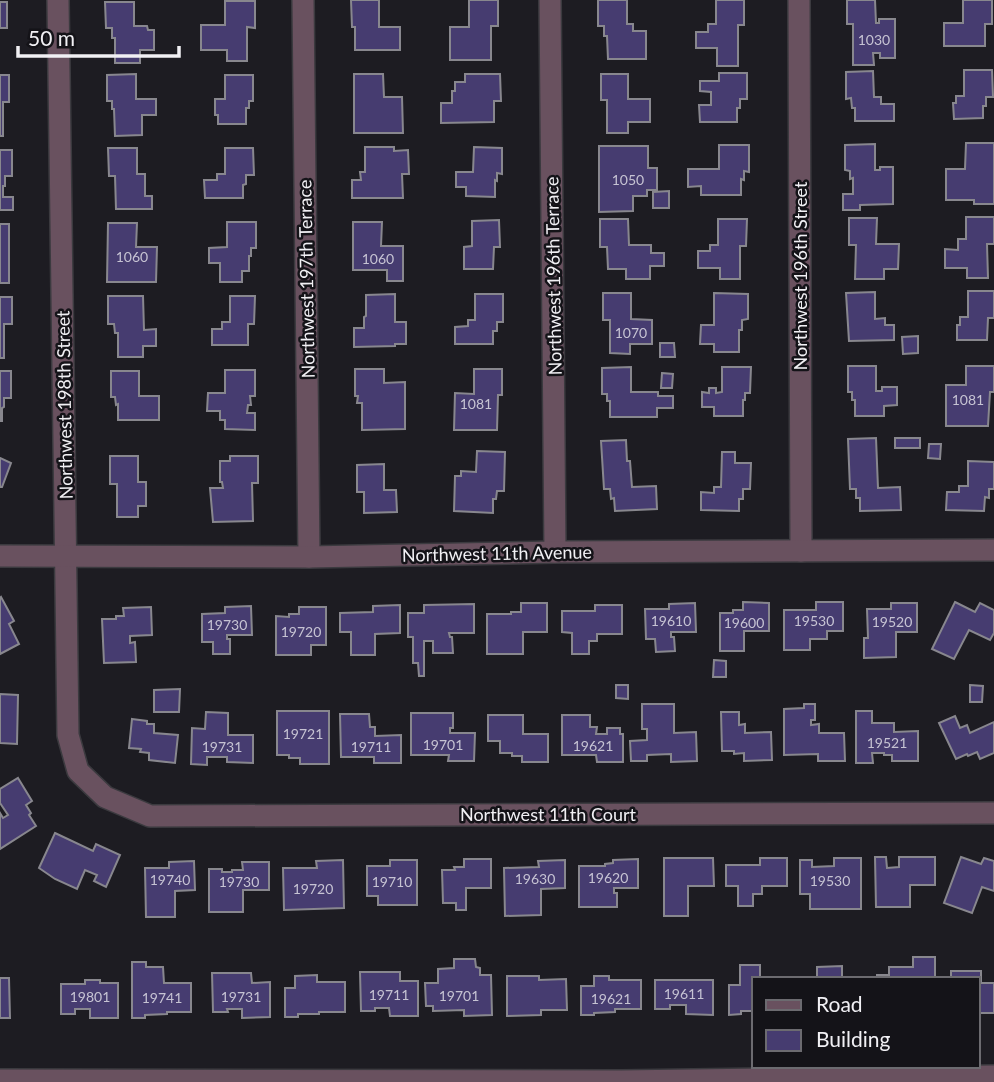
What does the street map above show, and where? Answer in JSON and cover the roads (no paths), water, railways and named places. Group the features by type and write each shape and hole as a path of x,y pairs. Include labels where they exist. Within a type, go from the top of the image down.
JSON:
{"street":[{"name":"Northwest 198th Street","path":"58,0 68,735 78,771 105,797"},
{"name":"Northwest 197th Terrace","path":"303,0 310,557"},
{"name":"Northwest 196th Terrace","path":"550,0 555,552"},
{"name":"Northwest 196th Street","path":"799,0 801,551"},
{"name":"Northwest 11th Avenue","path":"0,555 310,557 555,552 994,550"},
{"name":"Northwest 11th Court","path":"105,797 150,816 994,813"},
{"path":"0,1080 621,1082 994,1076"}]}
